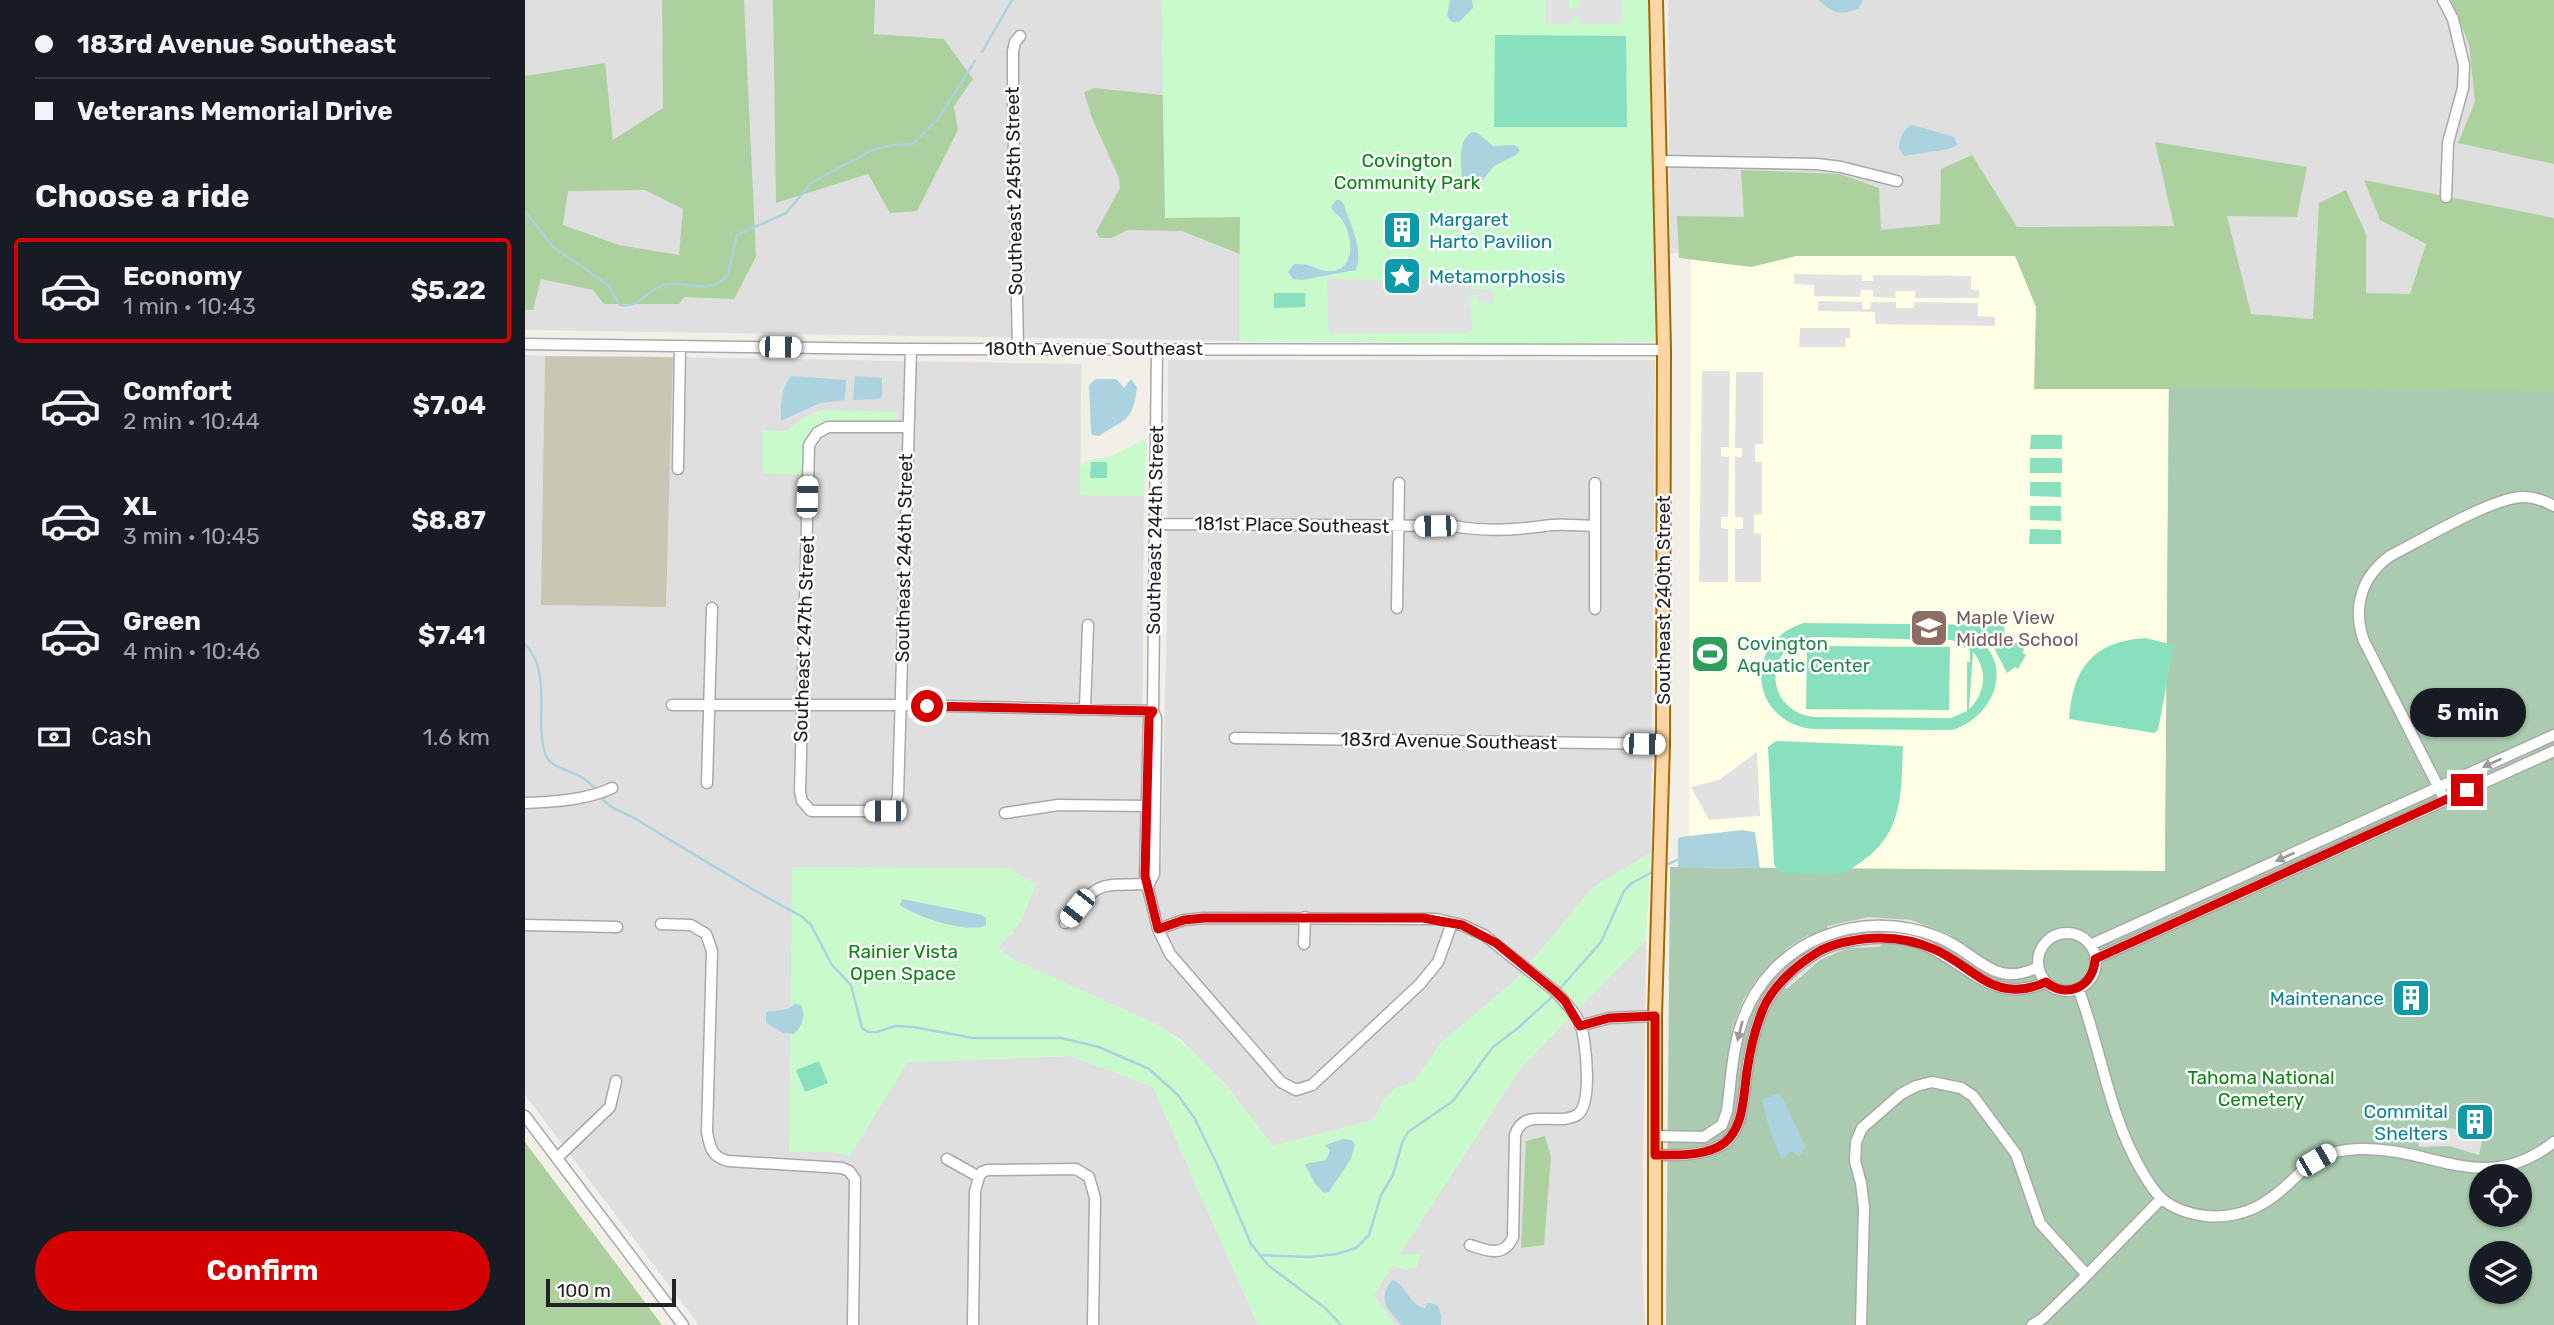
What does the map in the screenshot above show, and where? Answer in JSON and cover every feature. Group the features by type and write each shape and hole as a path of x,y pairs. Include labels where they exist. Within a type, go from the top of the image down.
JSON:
{"main road":[{"name":"Southeast 240th Street","path":"1655,1325 1655,1016 1663,744 1664,350 1656,0"}],"street":[{"path":"2443,0 2456,28 2464,65 2463,88 2448,143 2446,197"},
{"name":"Southeast 245th Street","path":"1017,349 1013,51 1020,36"},
{"path":"1659,161 1817,164 1897,181"},
{"name":"180th Avenue Southeast","path":"525,344 911,349 1664,350"},
{"path":"678,469 680,346"},
{"name":"Southeast 244th Street","path":"1157,348 1153,711 1156,718 1151,806 1154,874 1149,884 1158,929 1170,954 1282,1082 1296,1090 1312,1085 1420,984 1437,962 1452,923"},
{"name":"Southeast 246th Street","path":"804,805 811,811 885,811 898,796 911,349"},
{"name":"Southeast 247th Street","path":"804,805 800,792 801,706 809,445 817,433 828,427 907,427"},
{"path":"1397,608 1399,483"},
{"path":"1595,483 1595,609"},
{"path":"2445,800 2364,641 2358,624 2362,591 2377,566 2390,556 2497,502 2524,497 2538,499 2554,506"},
{"name":"181st Place Southeast","path":"1156,524 1454,526 1469,529 1530,530 1544,526 1595,526"},
{"path":"707,783 712,608"},
{"path":"1085,709 1089,625"},
{"path":"672,705 901,705 1153,711"},
{"path":"2090,945 2554,735"},
{"name":"183rd Avenue Southeast","path":"1235,738 1663,744"},
{"path":"2095,959 2554,751"},
{"path":"525,803 553,802 612,788"},
{"path":"1005,813 1058,805 1151,806"},
{"path":"1065,923 1090,893 1101,886 1149,884"},
{"path":"1304,944 1305,917"},
{"path":"1158,929 1184,920 1204,918 1423,918 1452,923 1474,929 1496,943 1565,1001 1580,1026 1587,1069 1585,1101 1580,1113 1572,1117 1532,1118 1520,1124 1515,1135 1513,1237 1509,1247 1502,1251 1485,1250 1470,1245"},
{"path":"660,924 691,925 706,934 712,951 707,1132 711,1150 719,1159 728,1161 842,1168 849,1171 855,1179 853,1325"},
{"path":"525,925 617,926"},
{"path":"1655,1136 1704,1137 1722,1125 1727,1111 1741,1022 1752,999 1785,958 1813,940 1839,929 1863,925 1892,925 1920,930 1942,938 1996,972 2023,975 2038,967"},
{"path":"2071,934 2085,940 2095,959 2092,974 2078,988 2061,990 2046,982 2038,967 2043,945 2055,936 2071,934"},
{"path":"1655,1155 1718,1147 1730,1138 1743,1109 1754,1035 1764,1006 1777,987 1796,968 1819,951 1853,940 1896,938 1938,951 1984,982 2003,989 2034,988 2046,982"},
{"path":"2078,988 2095,1038 2111,1105 2131,1152 2161,1199 2180,1210 2217,1217 2242,1213 2262,1205 2303,1168 2330,1152 2361,1149 2391,1152 2455,1166 2487,1169 2523,1161 2554,1142"},
{"path":"1580,1026 1609,1018 1655,1016"},
{"path":"1732,1071 1747,1072"},
{"path":"557,1158 610,1107 616,1081"},
{"path":"1861,1325 1864,1208 1855,1161 1856,1142 1862,1128 1901,1094 1931,1082 1961,1088 1973,1096 2016,1154 2040,1223 2087,1275"},
{"path":"525,1116 683,1325"},
{"path":"1687,1153 1688,1137"},
{"path":"947,1159 979,1177"},
{"path":"973,1325 975,1191 982,1172 1076,1169 1090,1177 1095,1198 1094,1325"},
{"path":"2032,1325 2042,1319 2161,1199"}],"shaded area":[{"path":"525,0 1161,0 1165,217 1240,217 1239,341 525,330"},
{"path":"1545,0 1569,0 1569,8 1579,8 1579,0 1622,0 1622,23 1579,24 1579,17 1571,17 1571,24 1545,24"},
{"path":"1668,0 2554,0 2554,391 1691,252 1670,253"},
{"name":"Maple View Middle School","path":"2169,247 2165,871 1689,867 1691,252"},
{"path":"1794,274 1862,275 1862,281 1873,281 1873,275 1971,276 1971,289 1979,290 1979,298 1915,298 1915,291 1896,291 1895,298 1873,297 1873,290 1861,290 1860,297 1814,296 1814,285 1794,284"},
{"path":"1327,278 1471,278 1471,289 1492,289 1493,302 1478,302 1477,295 1471,295 1468,305 1471,306 1472,331 1468,333 1329,334"},
{"path":"1818,301 1862,302 1863,309 1870,309 1871,302 1896,302 1896,308 1914,308 1914,302 1978,303 1978,316 1995,317 1995,326 1875,324 1875,312 1818,311"},
{"path":"1800,328 1850,328 1850,338 1846,338 1845,347 1799,347"},
{"path":"525,355 545,356 542,605 666,607 673,357 1081,364 1080,495 1144,496 1141,867 1161,868 1167,610 1168,360 1655,360 1651,853 1592,888 1520,976 1442,1042 1414,1081 1395,1089 1385,1098 1373,1120 1273,1146 1225,1084 1180,1039 1158,1025 1014,960 999,949 1002,941 1012,934 1036,884 908,1062 1071,1056 1153,1087 1258,1325 699,1325 525,1095"},
{"path":"545,356 673,357 666,607 541,605"},
{"path":"1702,371 1730,371 1729,447 1721,447 1721,456 1729,457 1728,517 1721,517 1721,528 1728,529 1728,582 1699,582"},
{"path":"1736,372 1763,372 1763,444 1755,444 1755,462 1762,462 1762,514 1754,515 1754,533 1761,534 1761,582 1735,582 1735,529 1743,529 1743,518 1735,517 1735,457 1742,457 1742,448 1735,448"},
{"path":"1757,752 1760,816 1709,820 1691,787 1719,780"},
{"path":"1869,917 1911,920 1951,935 1949,937 1919,926 1880,921 1850,923 1828,930 1827,926"},
{"path":"1808,935 1809,938 1771,967 1734,1036 1732,1030 1743,1000 1756,980 1787,948"},
{"path":"1646,940 1642,1261 1645,1325 1395,1325 1373,1295 1522,1066"},
{"path":"1885,942 1879,947 1848,948 1820,960 1788,988 1780,989 1808,962 1824,953 1855,943"},
{"path":"2441,1127 2457,1129 2482,1141 2479,1155 2449,1146 2419,1147 2416,1130"}],"green space":[{"path":"662,0 744,0 756,257 734,299 684,297 679,304 604,304 593,290 541,279 533,310 525,310 525,76 605,63 613,140 663,108","holes":["645,190 683,209 679,255 619,245 563,225 568,191"]},
{"path":"773,0 875,0 874,34 944,39 973,79 954,106 958,130 917,211 890,213 868,174 776,203"},
{"path":"1161,0 1404,0 1240,274 1240,254 1182,231 1128,230 1111,238 1100,238 1096,232 1120,188 1119,178 1092,118 1084,92 1094,88 1163,95"},
{"name":"Covington Community Park","path":"1161,0 1652,0 1655,342 1498,344 1239,341 1240,217 1165,218"},
{"path":"2451,0 2554,0 2554,164 2458,143 2475,102 2469,44"},
{"path":"1495,35 1626,36 1627,127 1494,127"},
{"path":"2155,142 2307,167 2297,217 2227,216 2251,314 2313,319 2319,203 2346,190 2366,234 2366,293 2410,294 2426,244 2380,220 2364,180 2554,218 2554,495 2193,884 2165,871 2169,389 2034,389 2036,307 2015,256 1796,256 1751,267 1679,258 1677,216 1744,217 1741,170 1840,174 1879,188 1881,230 1940,224 1941,169 1972,155 2017,227 2174,226"},
{"path":"1274,293 1305,293 1305,307 1274,308"},
{"name":"Tahoma National Cemetery","path":"2169,388 2554,391 2554,1325 1666,1325 1670,867 2165,871"},
{"path":"822,410 898,412 898,420 828,421 812,430 805,442 804,475 762,473 762,430 787,431 804,417"},
{"path":"2031,435 2062,435 2062,449 2030,449"},
{"path":"1146,439 1144,496 1080,495 1080,466 1092,459 1107,458"},
{"path":"2030,458 2062,458 2062,473 2030,473"},
{"path":"1091,462 1107,462 1107,478 1090,478"},
{"path":"2030,482 2061,482 2061,497 2030,496"},
{"path":"2030,506 2061,506 2061,521 2030,520"},
{"path":"2030,529 2061,530 2061,544 2029,544"},
{"path":"1804,623 2004,625 2005,638 1977,638 1989,650 1995,662 1997,676 1988,703 1979,715 1966,724 1952,730 1813,729 1792,723 1776,712 1766,697 1761,680 1763,663 1770,647 1784,633","holes":["1815,637 1952,640 1970,650 1970,662 1967,662 1967,711 1951,718 1814,717 1797,712 1785,703 1778,690 1775,677 1778,663 1786,651 1798,642","1973,652 1981,666 1983,681 1979,696 1969,709"]},
{"path":"2145,638 2174,645 2158,730 2154,733 2069,719 2075,685 2089,661 2111,645"},
{"path":"1992,642 2025,643 2023,653 2026,655 2018,669 2015,667 2007,673 1990,645"},
{"path":"1807,646 1950,647 1949,710 1806,709"},
{"path":"1776,741 1903,746 1901,792 1895,820 1880,845 1852,868 1841,873 1818,874 1780,872 1774,865 1768,747"},
{"name":"Rainier Vista Open Space","path":"1651,853 1646,940 1522,1066 1399,1255 1421,1254 1417,1266 1407,1270 1392,1266 1374,1295 1395,1325 1258,1325 1153,1087 1071,1056 908,1062 850,1156 833,1152 789,1152 792,867 1007,868 1036,884 1020,922 999,949 1014,960 1158,1025 1175,1037 1207,1065 1273,1146 1373,1120 1385,1098 1395,1089 1414,1081 1442,1042 1520,976 1592,888"},
{"path":"819,1061 828,1083 805,1092 796,1070"},
{"path":"1545,1136 1551,1157 1544,1245 1521,1248 1526,1141"},
{"path":"525,1142 662,1325 525,1325"}],"water":[{"path":"1450,0 1472,0 1473,8 1459,22 1452,22 1447,16"},
{"path":"1818,0 1863,0 1858,9 1841,13"},
{"path":"1913,125 1954,137 1957,145 1949,149 1904,156 1899,149 1901,138 1904,131"},
{"path":"1473,132 1493,146 1515,145 1520,150 1516,155 1494,166 1474,191 1465,187 1462,182 1461,161 1464,141"},
{"path":"1336,200 1341,200 1344,205 1355,237 1358,254 1356,270 1302,280 1293,279 1288,272 1294,264 1305,264 1327,271 1343,267 1348,260 1349,235 1342,220 1331,207"},
{"path":"791,376 846,380 845,400 820,403 781,421 783,392"},
{"path":"855,376 882,378 882,396 879,399 853,400"},
{"path":"1096,379 1116,379 1124,388 1131,379 1137,387 1130,414 1099,436 1092,435 1091,432 1089,385"},
{"path":"1742,830 1755,832 1760,868 1678,867 1680,837"},
{"path":"902,899 982,915 986,918 986,925 968,928 929,919 900,905"},
{"path":"795,1004 801,1005 803,1017 794,1034 783,1033 766,1023 766,1012 788,1009"},
{"path":"1778,1094 1783,1098 1806,1148 1799,1156 1791,1151 1781,1158 1770,1128 1763,1099"},
{"path":"1343,1139 1351,1140 1355,1144 1351,1159 1329,1192 1324,1193 1315,1184 1305,1164 1326,1160 1330,1150 1325,1145"},
{"path":"1392,1280 1402,1286 1419,1306 1425,1308 1428,1303 1438,1305 1441,1325 1401,1325 1388,1308 1385,1299"}],"waterway":[{"path":"982,52 1012,0"},
{"path":"525,211 552,246 607,284 620,305 634,304 663,285 715,285 728,274 737,235 786,213 811,183 872,150 913,144 938,119 975,61"},
{"path":"525,644 533,656 541,682 541,725 545,753 554,764 583,778 595,790"},
{"path":"599,795 611,806 801,916 811,925 832,965 851,985 862,1028 868,1032 895,1026 973,1038 1061,1038 1099,1047 1149,1069 1178,1095 1195,1119 1251,1244 1268,1265 1325,1308 1341,1325"},
{"path":"1663,866 1677,860"},
{"path":"1558,991 1601,942 1624,891 1632,883 1654,871"},
{"path":"1260,1255 1310,1257 1337,1254 1356,1248 1369,1235 1381,1195 1393,1175 1408,1132 1453,1101 1493,1047 1553,996"}],"place":[{"name":"Margaret Harto Pavilion","path":"1402,230"},
{"name":"Metamorphosis","path":"1402,276"},
{"name":"Maple View Middle School","path":"1929,628"},
{"name":"Covington Aquatic Center","path":"1710,654"},
{"name":"Maintenance","path":"2411,998"},
{"name":"Commital Shelters","path":"2475,1122"}],"route":[{"path":"927,706 1153,711 1149,717 1145,876 1158,929 1184,920 1204,918 1437,919 1484,934 1555,991 1565,1001 1580,1026 1609,1018 1655,1016 1655,1155 1697,1153 1718,1147 1730,1138 1743,1109 1754,1035 1764,1006 1777,987 1819,951 1853,940 1896,938 1938,951 1984,982 2003,989 2034,988 2046,982 2056,989 2073,990 2090,979 2095,959 2467,790"}]}
